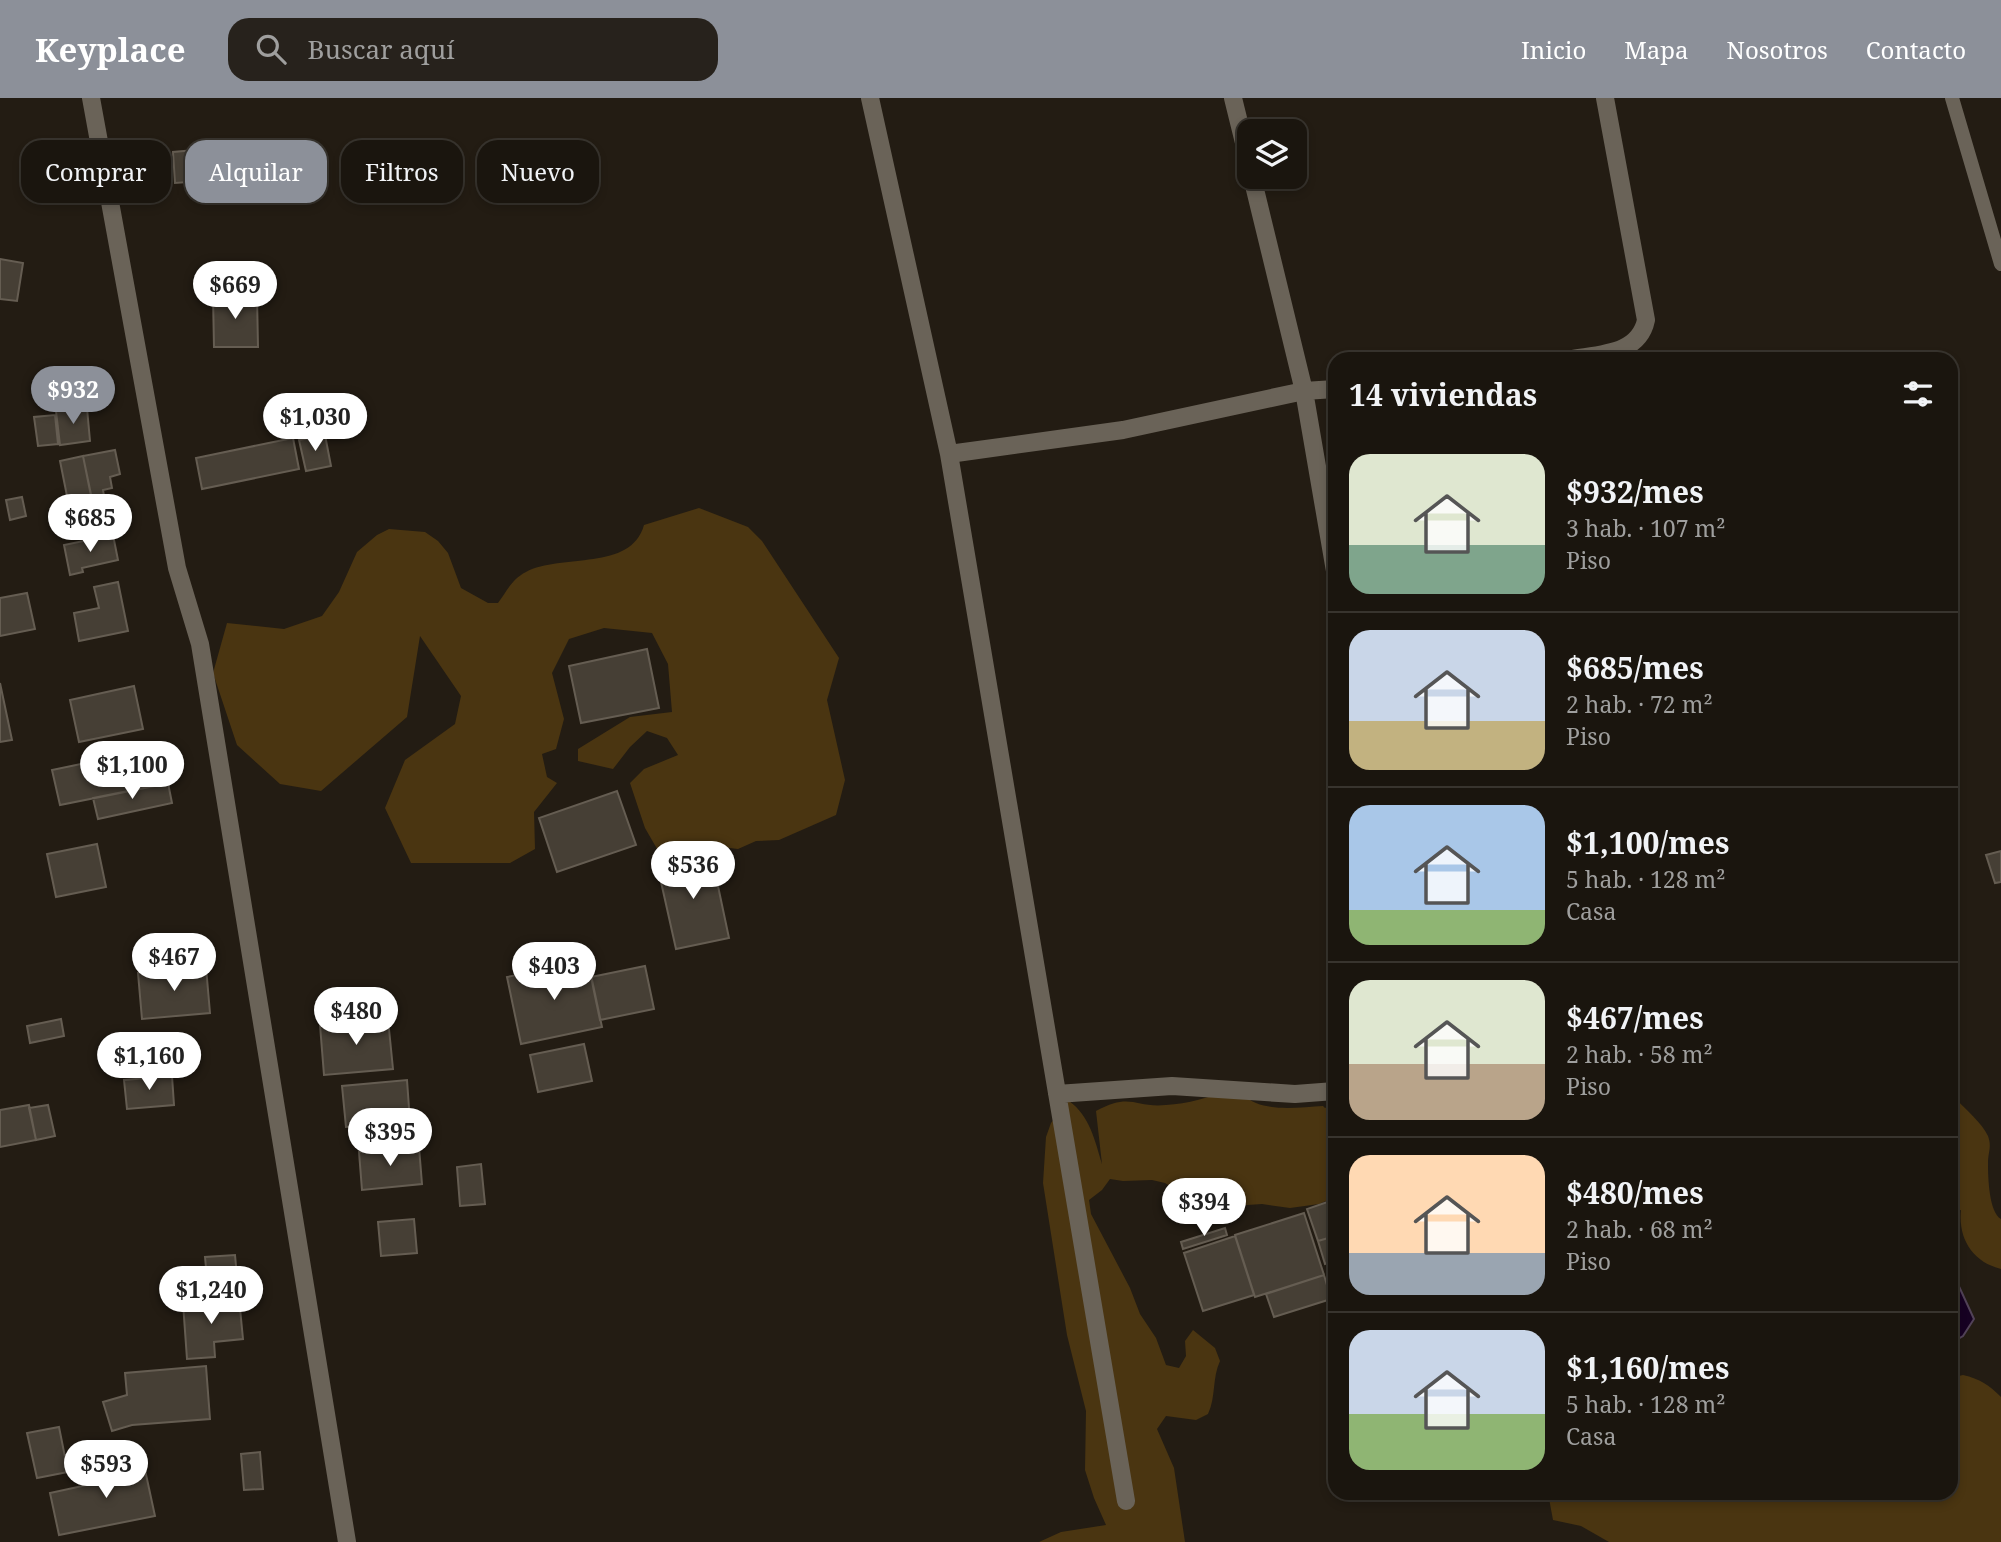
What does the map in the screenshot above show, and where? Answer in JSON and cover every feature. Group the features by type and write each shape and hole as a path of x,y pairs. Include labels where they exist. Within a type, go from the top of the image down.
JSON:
{"street":[{"path":"91,98 177,568 200,644 346,1542"},
{"path":"870,98 949,454 1126,1501"},
{"path":"1233,98 1238,119"},
{"path":"1605,98 1646,320 1643,333 1634,343 1611,352"},
{"path":"1255,189 1304,391 1328,530"},
{"path":"949,454 1124,430 1304,391 1328,389"},
{"path":"1057,1094 1172,1086 1294,1094 1328,1092"}],"lane":[{"path":"1952,98 2001,264"}],"shaded area":[{"path":"699,508 748,527 762,541 839,658 827,700 845,780 836,815 779,840 756,841 738,849 689,843 660,854 645,828 630,783 644,769 678,755 667,738 647,731 613,769 578,761 578,749 630,717 672,712 668,664 652,633 604,628 569,639 552,673 564,719 556,749 542,754 547,777 557,783 534,812 535,849 510,863 411,863 385,808 405,760 455,724 461,696 420,636 407,717 321,791 280,784 237,745 213,673 227,623 284,629 322,616 339,592 357,552 377,535 389,529 425,532 438,541 448,553 461,588 488,603 498,603 513,582 526,572 541,566 610,556 625,550 637,540 644,525"},
{"path":"1231,1090 1256,1103 1272,1107 1328,1106 1328,1200 1290,1208 1262,1204 1233,1206 1221,1200 1191,1198 1165,1183 1152,1180 1110,1179 1102,1190 1089,1200 1091,1214 1130,1288 1140,1314 1156,1338 1166,1365 1179,1368 1186,1356 1185,1341 1193,1330 1215,1348 1220,1361 1208,1414 1196,1420 1166,1416 1157,1429 1174,1468 1185,1542 1039,1542 1061,1532 1106,1525 1085,1470 1086,1411 1067,1335 1043,1183 1046,1137 1051,1123 1069,1101 1087,1121 1102,1164 1096,1111 1117,1102 1155,1105 1207,1098"},
{"path":"1958,1101 1978,1121 1989,1140 1990,1194 1994,1209 2001,1219 2001,1269 1982,1261 1969,1247 1962,1230 1961,1210 1958,1211"},
{"path":"1958,1284 1974,1319 1958,1339"},
{"path":"1958,1376 1974,1378 2001,1397 2001,1542 1609,1542 1581,1526 1553,1520 1549,1500 1958,1500"}],"building":[{"path":"185,151 185,182 175,183 173,152"},
{"path":"0,259 23,263 17,301 0,299"},
{"path":"213,296 257,296 258,347 214,347"},
{"path":"87,408 90,441 60,445 56,411"},
{"path":"55,415 58,444 38,446 34,417"},
{"path":"325,435 331,466 306,471 299,440"},
{"path":"293,438 299,469 202,489 196,458"},
{"path":"115,450 120,474 110,477 112,488 103,490 105,502 93,504 83,456"},
{"path":"83,456 93,506 61,512 59,502 68,501 60,461"},
{"path":"22,497 26,516 10,520 6,500"},
{"path":"113,535 118,560 82,568 83,572 70,575 64,545"},
{"path":"118,582 128,631 79,641 74,613 99,608 94,587"},
{"path":"27,593 35,629 0,636 0,598"},
{"path":"647,649 659,708 581,723 569,666"},
{"path":"0,683 12,740 0,742"},
{"path":"134,686 143,729 79,742 70,700"},
{"path":"153,749 160,785 60,805 52,770"},
{"path":"168,783 172,803 98,819 93,798"},
{"path":"617,791 636,845 557,872 539,818"},
{"path":"97,844 106,887 56,897 47,854"},
{"path":"2001,851 2001,882 1995,883 1986,855"},
{"path":"711,853 729,938 676,949 657,864"},
{"path":"588,961 602,1027 521,1044 507,977"},
{"path":"645,966 654,1009 600,1020 591,977"},
{"path":"206,967 210,1013 142,1019 138,973"},
{"path":"61,1019 64,1036 30,1043 27,1026"},
{"path":"388,1019 393,1069 324,1075 320,1025"},
{"path":"584,1044 592,1081 538,1092 530,1055"},
{"path":"172,1076 174,1105 127,1109 124,1080"},
{"path":"407,1080 410,1122 346,1127 342,1086"},
{"path":"29,1105 36,1140 0,1147 0,1110"},
{"path":"48,1105 55,1136 36,1140 29,1108"},
{"path":"419,1147 422,1184 362,1190 359,1152"},
{"path":"481,1164 485,1204 460,1206 457,1167"},
{"path":"1328,1202 1328,1238 1318,1241 1307,1209"},
{"path":"1304,1213 1324,1275 1255,1297 1235,1235"},
{"path":"414,1219 417,1253 381,1256 378,1222"},
{"path":"1225,1228 1227,1235 1183,1249 1181,1242"},
{"path":"1235,1236 1254,1295 1203,1311 1184,1253"},
{"path":"1328,1238 1328,1263 1325,1264 1318,1241"},
{"path":"235,1255 239,1298 209,1300 205,1257"},
{"path":"1324,1275 1328,1300 1274,1317 1266,1294"},
{"path":"239,1298 243,1339 214,1342 215,1357 187,1359 183,1303"},
{"path":"206,1366 210,1419 132,1425 112,1431 103,1402 127,1395 125,1373"},
{"path":"59,1427 68,1472 37,1478 27,1433"},
{"path":"260,1452 263,1489 244,1490 241,1454"},
{"path":"142,1456 155,1516 59,1535 50,1493 110,1480 107,1464"}]}
